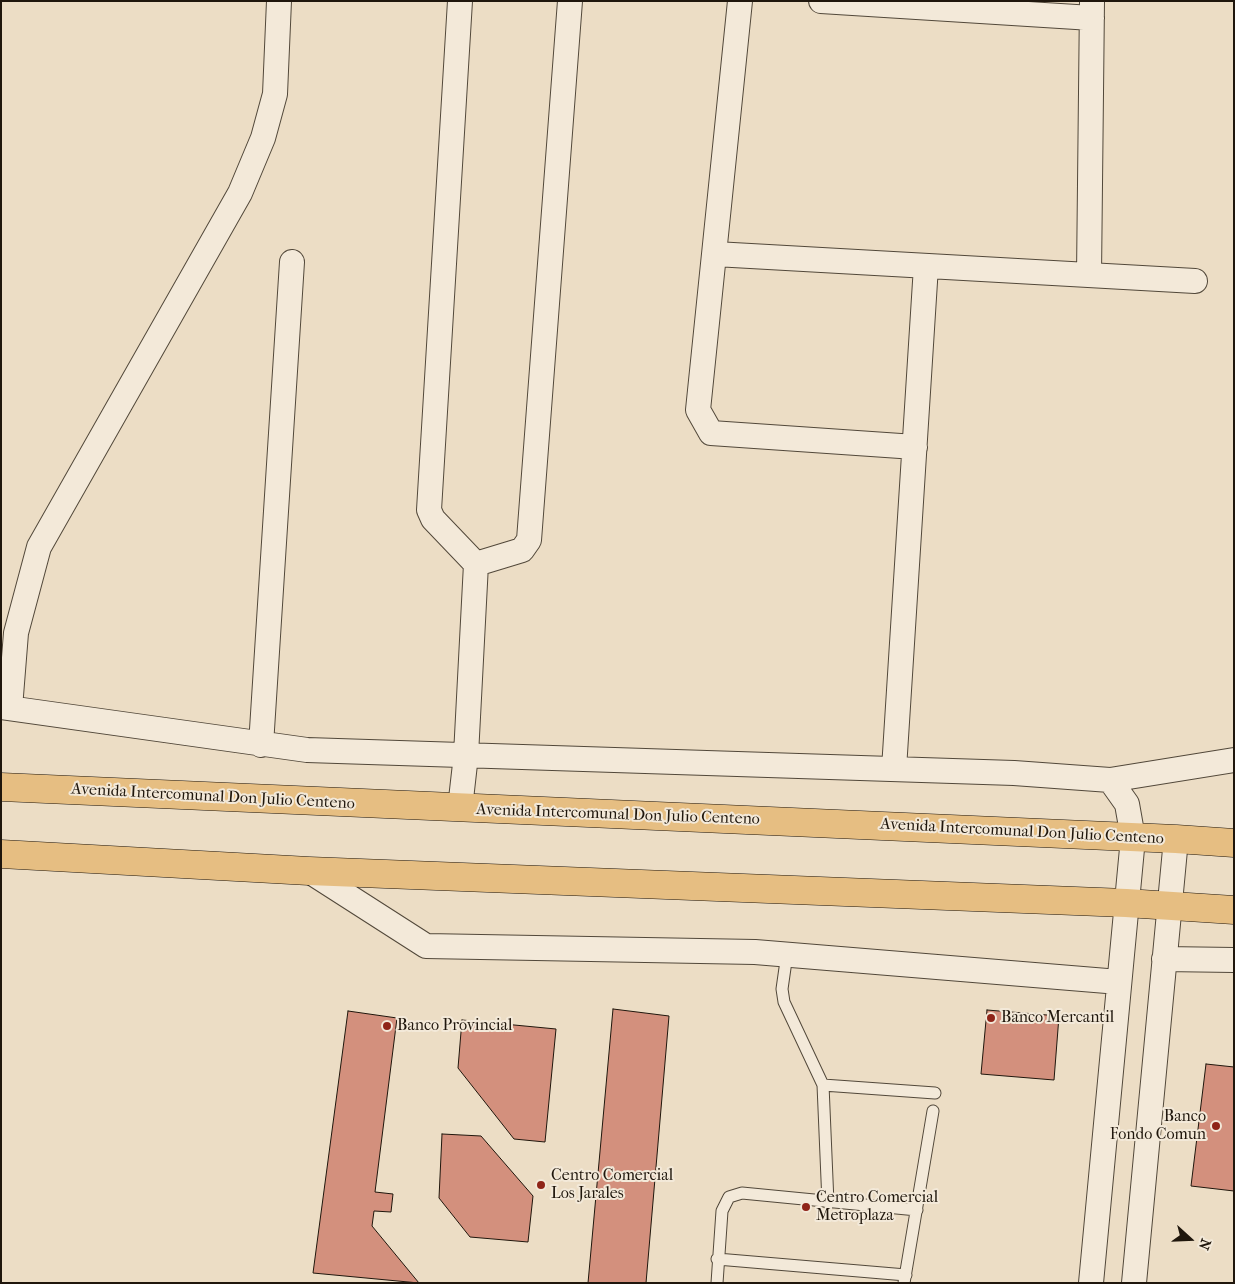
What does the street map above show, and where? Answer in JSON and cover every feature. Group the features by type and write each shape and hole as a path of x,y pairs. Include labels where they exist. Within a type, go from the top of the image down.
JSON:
{"main road":[{"name":"Avenida Intercomunal Don Julio Centeno","path":"1,787 1234,843"},
{"path":"1,854 309,871 1126,903 1234,910"}],"street":[{"path":"279,1 275,94 263,138 240,194 39,547 16,633 6,707 307,750 1014,773 1110,780 1234,760"},
{"path":"460,1 429,510 433,519 476,564 466,755 460,808"},
{"path":"476,564 522,550 529,540 570,1"},
{"path":"740,1 698,410 711,433 915,447"},
{"path":"821,1 1092,10 1089,275"},
{"path":"715,254 1195,281"},
{"path":"261,744 292,262"},
{"path":"894,769 926,266"},
{"path":"1091,1283 1133,838 1126,804 1110,780"},
{"path":"1134,1283 1176,839"},
{"path":"309,871 426,946 755,952 1119,982"},
{"path":"1164,959 1234,960"}],"lane":[{"path":"787,954 782,989 784,1002 823,1085 828,1203"},
{"path":"823,1085 935,1093"},
{"path":"717,1259 905,1279 933,1112"},
{"path":"716,1283 722,1211 729,1197 742,1193 828,1203 917,1210"}],"building":[{"path":"613,1009 669,1016 646,1283 588,1283"},
{"path":"987,1010 1059,1016 1054,1080 981,1074"},
{"path":"348,1011 397,1018 375,1192 393,1194 391,1212 374,1211 372,1226 419,1283 313,1273"},
{"path":"462,1020 556,1029 545,1142 514,1139 458,1068"},
{"name":"Banco Fondo Comun","path":"1206,1064 1234,1067 1234,1191 1191,1186"},
{"path":"442,1134 481,1136 533,1196 528,1242 470,1237 439,1198"}],"place":[{"name":"Banco Mercantil","path":"991,1018"},
{"name":"Banco Provincial","path":"387,1026"},
{"name":"Banco Fondo Comun","path":"1216,1126"},
{"name":"Centro Comercial Los Jarales","path":"541,1185"},
{"name":"Centro Comercial Metroplaza","path":"806,1207"}]}
